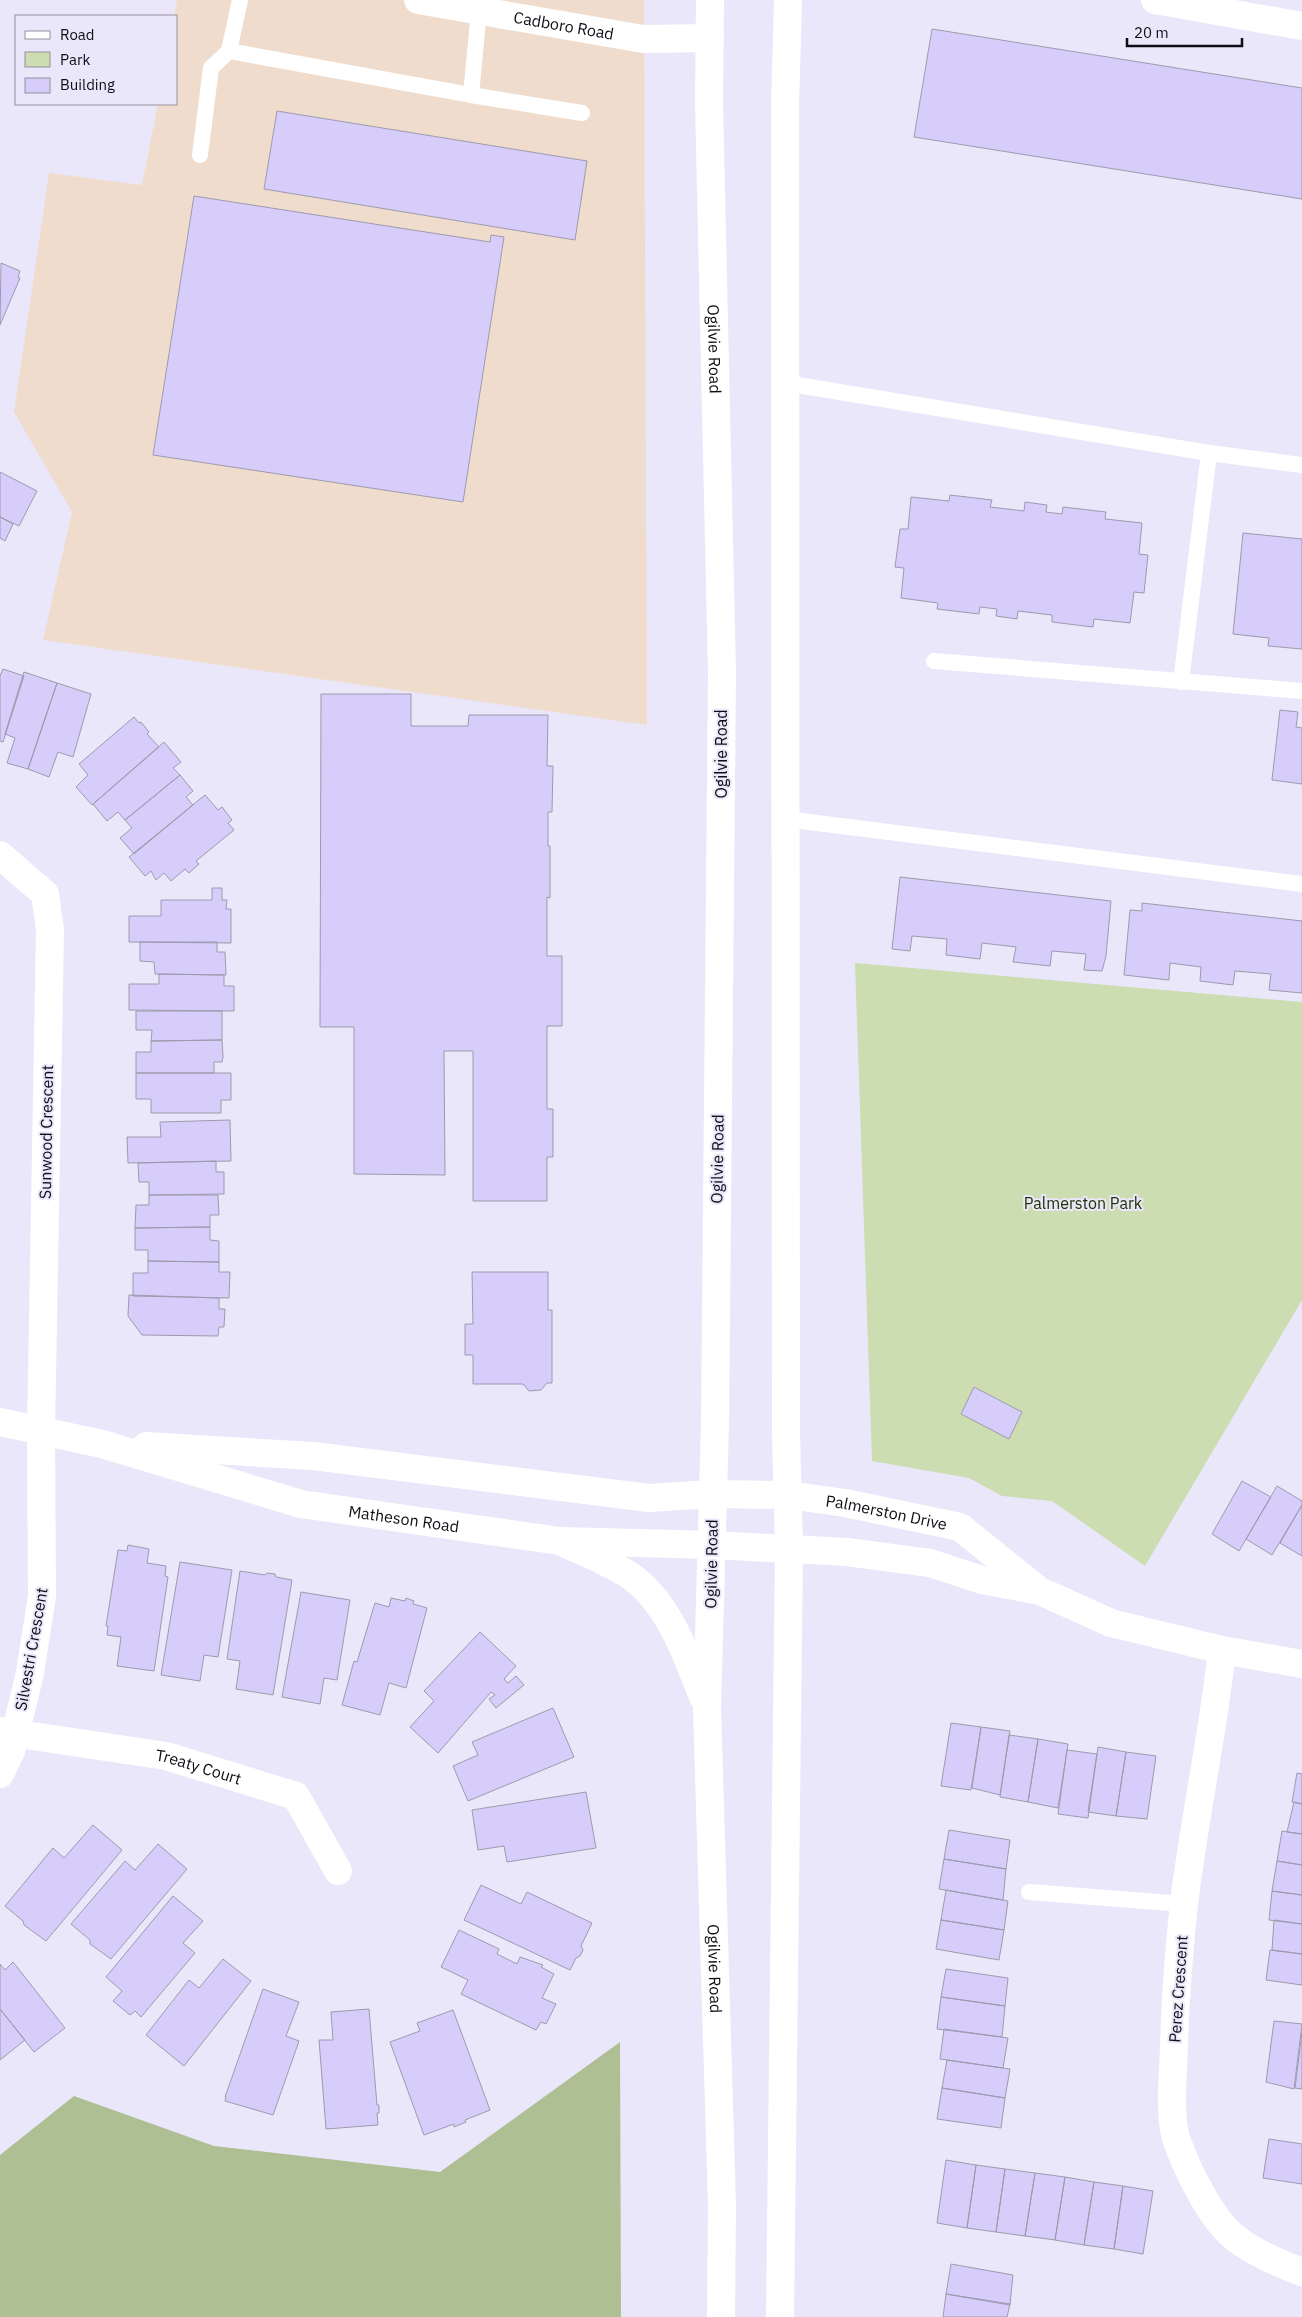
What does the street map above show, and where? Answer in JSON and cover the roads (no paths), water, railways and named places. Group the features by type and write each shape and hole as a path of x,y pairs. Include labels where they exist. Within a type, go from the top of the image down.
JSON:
{"main road":[{"name":"Cadboro Road","path":"418,0 463,5 643,39 710,38"},
{"name":"Ogilvie Road","path":"710,0 722,673 715,1414 712,1494 713,1545 707,1707 722,2205 721,2317"},
{"path":"780,2317 789,1550 785,819 785,107 788,0"},
{"path":"1156,0 1302,26"},
{"name":"Sunwood Crescent","path":"0,855 45,894 50,930 41,1431"},
{"name":"Matheson Road","path":"0,1422 102,1444 301,1504 560,1541 713,1545"},
{"name":"Silvestri Crescent","path":"0,1774 11,1751 8,1732 30,1673 42,1596 41,1431"},
{"name":"Matheson Road","path":"102,1444 313,1456 649,1498 712,1494"},
{"name":"Palmerston Drive","path":"712,1494 788,1496 845,1503 960,1528 1040,1591"},
{"path":"560,1541 631,1577 651,1595 681,1642 707,1707"},
{"name":"Palmerston Drive","path":"713,1545 847,1552 930,1563 982,1580 1040,1591 1111,1623 1222,1650 1302,1664"},
{"name":"Perez Crescent","path":"1222,1650 1215,1713 1184,1904 1175,2022 1173,2100 1176,2136 1194,2181 1214,2213 1237,2240 1278,2263 1302,2272"},
{"name":"Treaty Court","path":"8,1732 166,1756 296,1796 338,1871"}],"lane":[{"path":"200,155 211,68 228,52 240,0"},
{"path":"463,5 471,96"},
{"path":"228,52 471,96 582,113"},
{"path":"785,383 1302,466"},
{"path":"1181,682 1209,452"},
{"path":"934,661 1302,691"},
{"path":"785,819 1302,884"},
{"path":"1029,1892 1184,1904"}],"park label":[{"name":"Palmerston Park","path":"1083,1203"}]}
